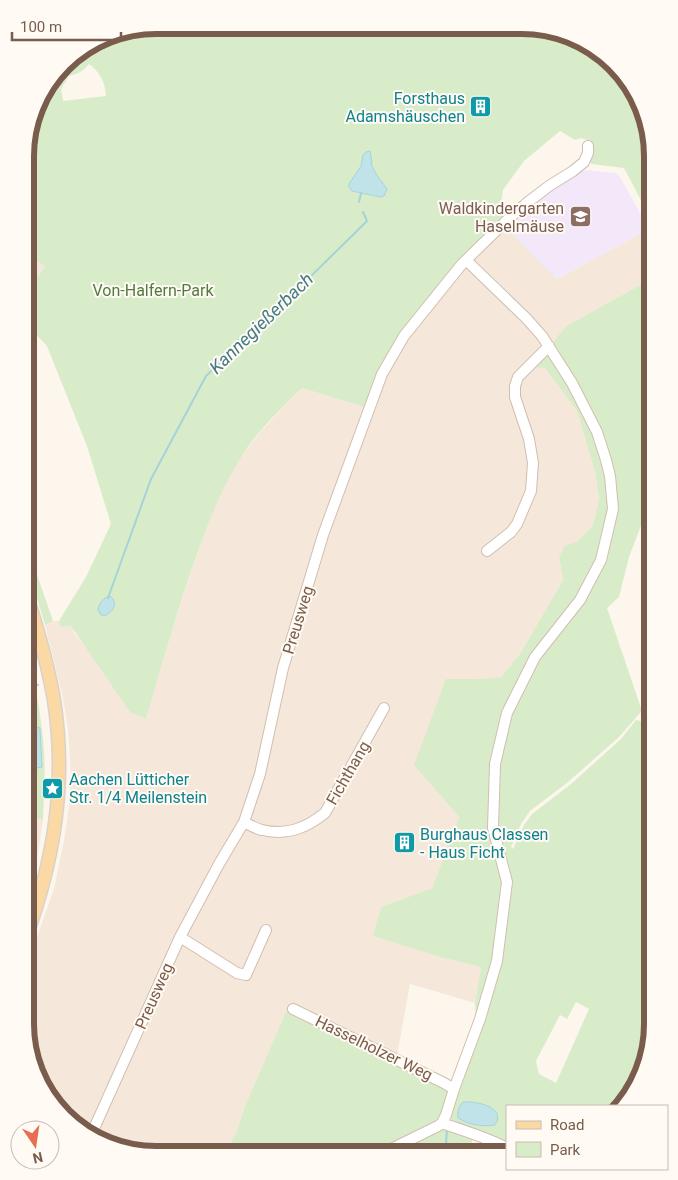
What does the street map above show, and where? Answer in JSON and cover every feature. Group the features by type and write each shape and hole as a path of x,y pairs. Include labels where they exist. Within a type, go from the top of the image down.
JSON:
{"main road":[{"path":"34,621 50,682 57,723 59,765 55,828 44,882 34,913"}],"street":[{"name":"Preusweg","path":"94,1129 180,938 219,864 244,822 260,774 283,668 323,535 382,374 404,336 466,260 528,202 579,167 584,162 588,153 588,146"},
{"path":"397,1146 442,1123 480,1019 497,961 507,882 493,828 496,764 507,714 535,657 580,600 601,560 613,509 610,476 597,432 572,384 549,346 526,318 466,260"},
{"path":"487,551 511,532 517,524 532,491 533,463 529,439 515,397 515,386 518,377 549,346"},
{"name":"Fichthang","path":"244,822 261,830 281,832 298,829 312,823 325,813 384,708"},
{"path":"180,938 237,973 246,975 266,930"},
{"name":"Hasselholzer Weg","path":"293,1009 444,1083 454,1090"},
{"path":"442,1123 492,1140 503,1146"}],"shaded area":[{"name":"Waldkindergarten Haselmäuse","path":"582,171 616,173 644,220 644,232 557,279 506,227 529,206 563,181"},
{"path":"506,227 557,279 644,232 644,283 568,325 535,367 545,367 577,411 595,472 599,498 593,525 559,557 563,580 520,654 501,677 479,679 414,765 459,817 432,888 381,907 444,958 481,967 475,1003 410,984 397,1056 289,1005 245,1106 236,1133 229,1146 140,1145 109,1137 75,1116 54,1092 40,1063 34,1032 34,946 54,889 64,840 71,774 68,730 63,698 45,625 53,621 59,621 62,627 71,626 75,634 146,719 172,629 204,533 223,487 240,458 261,431 302,388 367,408 403,343 467,263"},
{"path":"34,244 42,250 34,260"},
{"path":"34,250 45,266 39,275 34,278"},
{"path":"34,818 43,820 34,879"}],"green space":[{"name":"Von-Halfern-Park","path":"156,34 530,34 546,36 576,46 603,64 624,88 632,102 640,124 644,156 644,206 624,168 592,164 589,162 592,148 591,141 581,138 575,140 560,131 524,161 503,190 501,203 503,214 508,214 425,303 367,408 302,388 253,440 224,487 211,516 183,595 146,719 130,712 71,626 61,627 59,621 86,577 111,524 87,446 47,346 34,332 34,278 39,275 45,266 36,260 34,251 34,156 38,124 43,109 54,88 75,64 95,50 124,38","holes":["89,64 101,78 106,96 63,101 61,88 68,76 80,72","370,151 371,164 376,174 387,189 377,197 352,191 363,158"]},
{"path":"644,283 644,518 629,557 619,597 607,608 642,711 619,737 568,782 530,811 521,824 511,847 513,849 524,825 532,814 571,784 621,739 636,720 644,722 644,1032 642,1048 632,1078 624,1092 613,1105 506,1105 506,1146 451,1120 476,1017 475,1003 481,967 444,958 373,936 381,907 432,888 459,817 414,765 446,679 501,677 520,654 563,580 559,557 565,546 578,541 593,525 599,498 595,472 577,411 545,368 534,367 549,351 557,337 568,325","holes":["576,1002 589,1009 556,1083 539,1074 536,1061 560,1015 567,1019","463,1102 476,1102 493,1108 497,1122 495,1125 487,1126 464,1121 458,1109"]},
{"path":"34,566 53,621 45,625 34,588"},
{"path":"34,680 44,749 43,820 34,818 34,768 42,767 40,728 34,728"},
{"path":"288,1007 450,1090 439,1122 390,1146 229,1146 236,1133 245,1106"},
{"path":"444,1126 474,1136 470,1146 402,1146"}],"water":[{"path":"370,151 371,164 387,189 384,196 380,197 352,191 349,187 361,166 363,155"},
{"path":"110,596 114,602 114,608 104,616 101,615 98,610 99,605 103,599"},
{"path":"34,728 40,728 42,767 34,769"},
{"path":"463,1102 475,1102 493,1109 497,1113 498,1119 495,1125 476,1125 458,1118 460,1105"}],"waterway":[{"path":"359,202 361,193"},
{"name":"Kannegießerbach","path":"108,598 151,479 206,376 224,359 236,342 264,321 367,221 363,212"},
{"path":"458,1123 477,1130"},
{"path":"446,1144 447,1129"}],"place":[{"name":"Forsthaus Adamshäuschen","path":"481,107"},
{"name":"Waldkindergarten Haselmäuse","path":"580,217"},
{"name":"Aachen Lütticher Str. 1/4 Meilenstein","path":"53,788"},
{"name":"Burghaus Classen - Haus Ficht","path":"404,843"}]}
